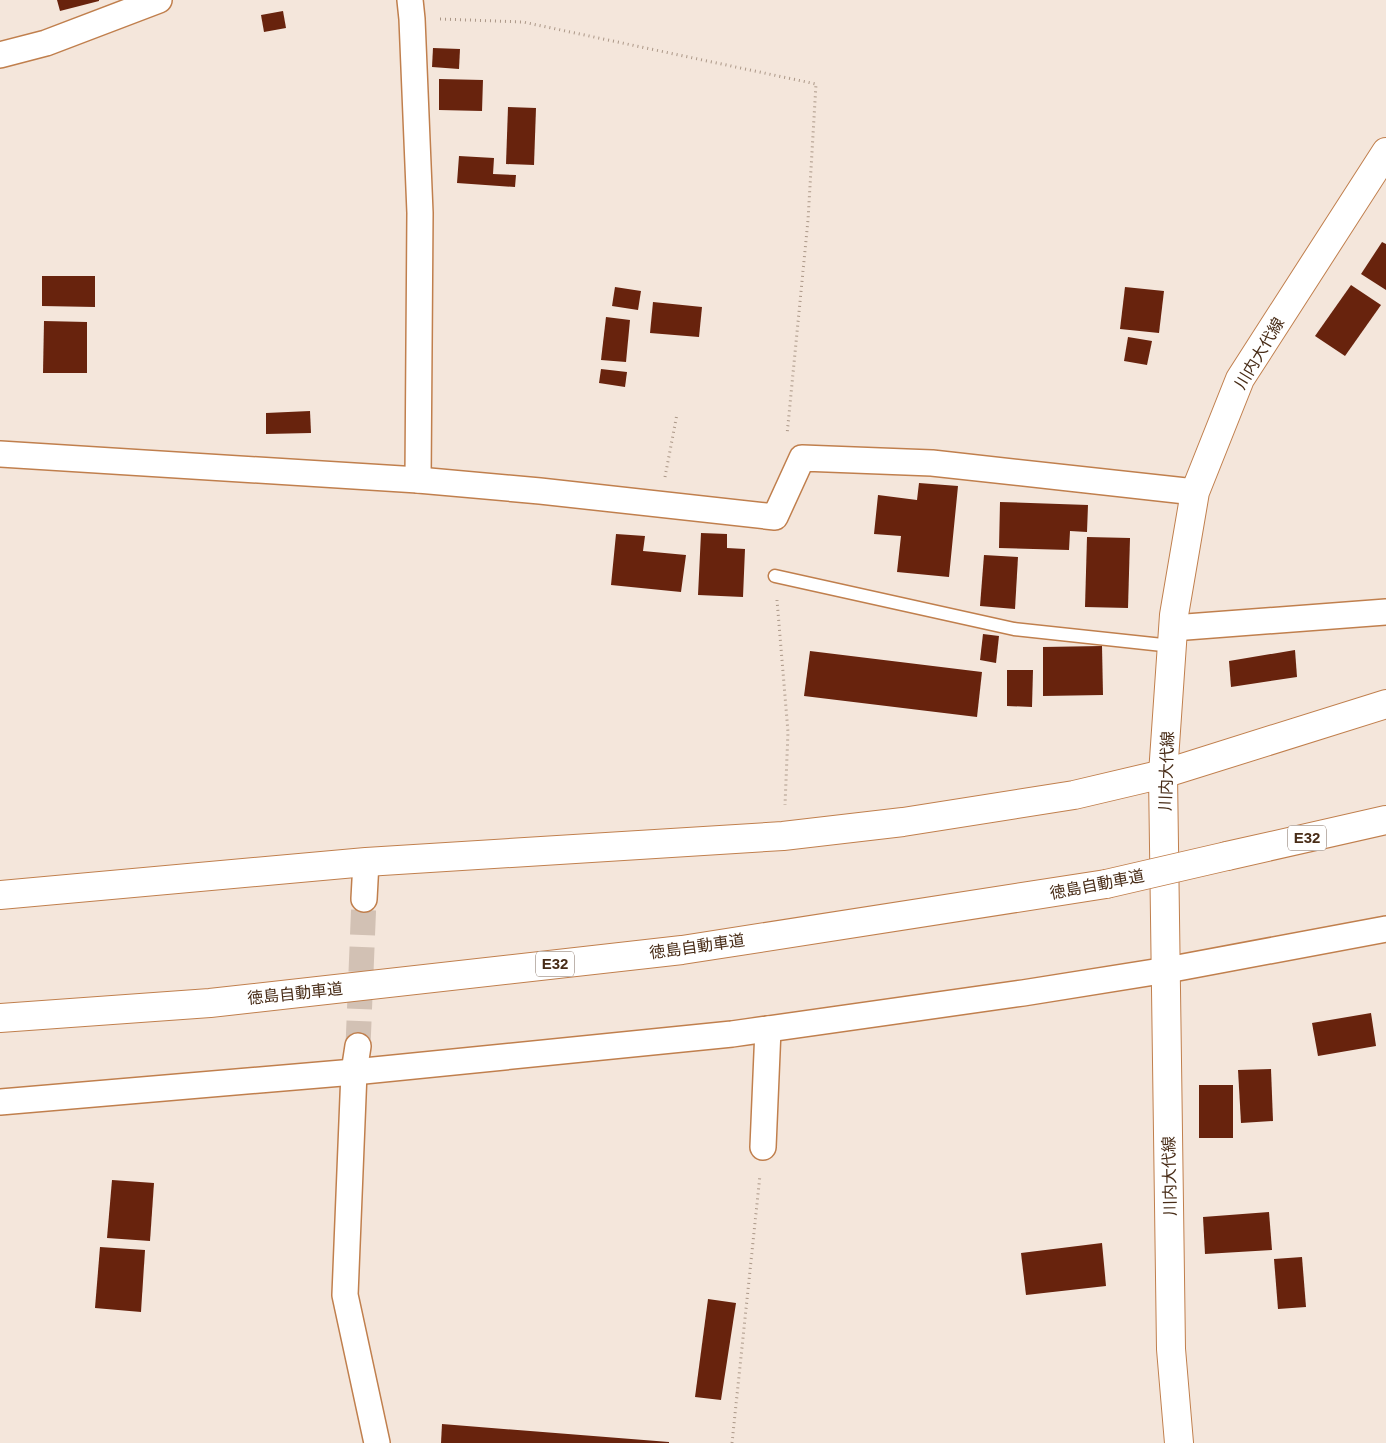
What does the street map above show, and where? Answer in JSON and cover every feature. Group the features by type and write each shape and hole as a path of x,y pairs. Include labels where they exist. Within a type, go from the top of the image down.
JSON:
{"main road":[{"name":"川内大代線","path":"1179,1443 1171,1349 1164,774 1173,637 1195,492 1240,379 1386,152"},
{"path":"0,896 366,862 783,836 903,822 1074,795 1164,774 1386,704"},
{"name":"徳島自動車道","path":"0,1018 210,1003 682,950 1106,884 1386,820"}],"street":[{"path":"0,55 46,43 150,2"},
{"path":"411,9 420,213 418,480"},
{"path":"0,454 418,480 775,517 802,458 932,463 1195,492"},
{"path":"1173,637 1386,612"},
{"path":"364,900 366,862"},
{"path":"0,1102 354,1072 768,1029 1023,993 1166,970 1386,929"},
{"path":"763,1147 768,1029"},
{"path":"358,1046 354,1072 345,1295 377,1443"}],"lane":[{"path":"775,576 1014,629 1173,637"}],"path":[{"path":"411,9 523,22 816,84 808,220 786,439 802,458"},
{"path":"660,504 677,414"},
{"path":"775,576 788,732 783,836"},
{"path":"732,1443 763,1147"}],"building":[{"path":"57,0 99,0 99,1 60,11"},
{"path":"283,11 286,28 264,32 261,15"},
{"path":"433,48 460,49 459,69 432,67"},
{"path":"439,79 483,80 482,111 439,110"},
{"path":"508,107 536,108 534,165 506,164"},
{"path":"459,156 494,158 493,174 516,175 515,187 457,183"},
{"path":"1382,242 1386,244 1386,290 1361,274"},
{"path":"42,276 95,276 95,307 42,306"},
{"path":"1351,285 1381,305 1345,356 1315,336"},
{"path":"615,287 641,291 638,310 612,306"},
{"path":"1125,287 1164,291 1159,333 1120,329"},
{"path":"653,302 702,307 699,337 650,333"},
{"path":"606,317 630,320 626,362 601,360"},
{"path":"44,321 87,322 87,373 43,373"},
{"path":"1128,337 1152,341 1147,365 1124,361"},
{"path":"601,369 627,372 625,387 599,383"},
{"path":"310,411 311,433 266,434 266,413"},
{"path":"919,483 958,486 949,577 897,572 901,536 874,534 878,495 917,500"},
{"path":"1000,502 1088,505 1087,532 1070,531 1069,550 999,548"},
{"path":"701,533 727,534 727,548 745,549 743,597 698,595"},
{"path":"616,534 645,536 643,551 686,555 681,592 611,585"},
{"path":"1087,537 1130,538 1128,608 1085,607"},
{"path":"984,555 1018,557 1015,609 980,606"},
{"path":"983,634 999,636 996,663 980,660"},
{"path":"1102,646 1103,695 1043,696 1043,647"},
{"path":"1295,650 1297,677 1231,687 1229,661"},
{"path":"810,651 982,672 977,717 804,696"},
{"path":"1007,670 1033,670 1032,707 1007,706"},
{"path":"1371,1013 1376,1046 1318,1056 1312,1023"},
{"path":"1271,1069 1273,1121 1241,1123 1238,1070"},
{"path":"1199,1085 1233,1085 1233,1138 1199,1138"},
{"path":"112,1180 154,1183 150,1241 107,1238"},
{"path":"1269,1212 1272,1250 1205,1254 1203,1217"},
{"path":"1102,1243 1106,1286 1026,1295 1021,1253"},
{"path":"100,1247 145,1250 141,1312 95,1308"},
{"path":"1302,1257 1306,1307 1278,1309 1274,1259"},
{"path":"708,1299 736,1303 721,1400 695,1397"},
{"path":"442,1424 669,1442 669,1443 441,1443"}],"tunnel":[{"path":"358,1046 364,899"}]}
